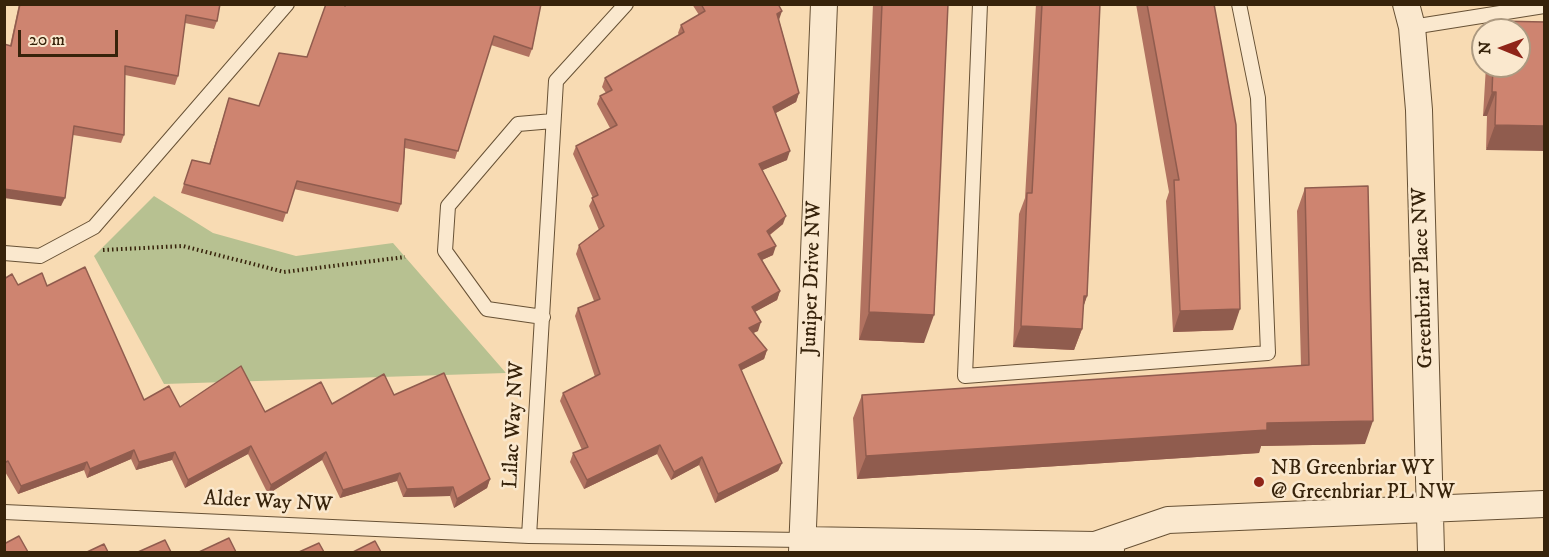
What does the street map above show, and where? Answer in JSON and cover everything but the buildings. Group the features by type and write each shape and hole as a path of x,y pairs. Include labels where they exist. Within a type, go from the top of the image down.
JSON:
{"street":[{"name":"Juniper Drive NW","path":"802,546 824,4"},
{"name":"Greenbriar Place NW","path":"1409,16 1419,110 1431,552"},
{"path":"1095,545 1168,520 1545,504"},
{"path":"802,546 1095,545 1127,552"}],"lane":[{"path":"4,254 40,255 94,227 287,4"},
{"name":"Lilac Way NW","path":"529,536 556,81 626,4"},
{"path":"980,4 965,376 1268,353 1257,98 1239,4"},
{"path":"1409,16 1545,6"},
{"path":"543,317 487,309 445,251 448,206 518,124 553,121"},
{"name":"Alder Way NW","path":"4,512 802,546"}],"path":[{"path":"102,250 183,246 284,272 405,257"}],"green space":[{"path":"154,196 213,233 296,256 393,243 506,373 164,384 94,256"}],"place":[{"name":"NB Greenbriar WY @ Greenbriar PL NW","path":"1259,482"}]}
